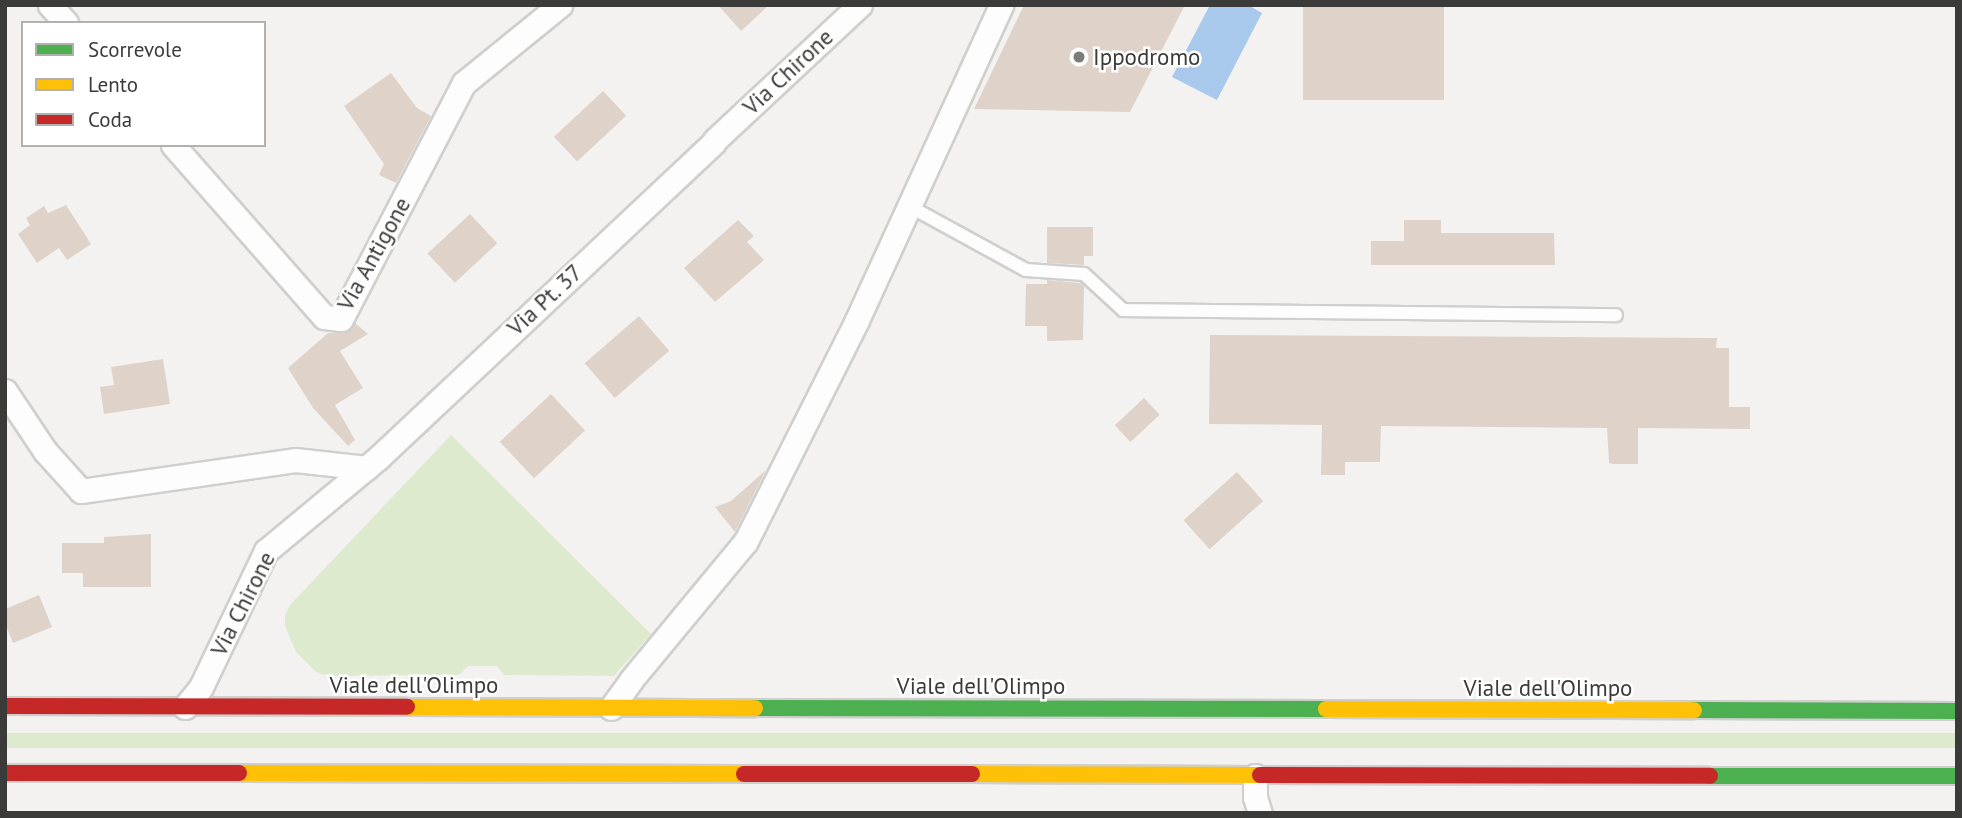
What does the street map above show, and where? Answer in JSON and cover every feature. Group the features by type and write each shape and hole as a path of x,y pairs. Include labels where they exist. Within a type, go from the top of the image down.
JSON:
{"street":[{"path":"50,5 64,21"},
{"name":"Via Antigone","path":"175,147 324,317 341,319 464,83 560,5"},
{"name":"Via Chirone","path":"714,141 860,5"},
{"path":"611,708 746,541 857,320 1001,5"},
{"name":"Via Pt. 37","path":"373,463 714,141"},
{"path":"5,391 45,451 81,491 295,460 373,463"},
{"name":"Via Chirone","path":"185,707 201,687 266,551 373,463"},
{"name":"Viale dell'Olimpo","path":"5,706 1957,711"},
{"path":"5,773 1957,776"},
{"path":"1255,776 1255,797 1260,813"}],"lane":[{"path":"909,206 1026,270 1084,274 1123,310 1616,315"}],"green space":[{"path":"451,435 651,634 614,676 504,675 497,666 468,666 459,675 328,676 316,672 296,652 285,626 285,615 290,605"},
{"path":"5,733 1957,733 1957,748 5,748"}],"water":[{"path":"1210,5 1248,5 1262,13 1217,100 1172,77"}],"building":[{"path":"718,5 769,5 741,31"},
{"name":"Ippodromo","path":"1024,5 1185,5 1130,112 974,109"},
{"path":"1303,5 1444,5 1444,100 1303,100"},
{"path":"391,73 417,108 431,116 396,183 379,175 384,164 344,106"},
{"path":"603,91 626,116 577,162 554,137"},
{"path":"66,205 91,244 67,260 59,248 37,263 18,234 30,225 26,218 44,206 48,213"},
{"path":"470,214 497,243 455,283 428,254"},
{"path":"738,220 754,236 747,242 764,260 715,302 684,268"},
{"path":"1404,220 1441,220 1441,233 1554,233 1555,265 1371,265 1371,241 1404,241"},
{"path":"1047,227 1093,227 1093,256 1084,256 1084,265 1047,263"},
{"path":"1047,280 1080,283 1084,286 1083,340 1047,341 1047,326 1025,326 1026,284 1047,284"},
{"path":"639,316 669,351 615,398 585,363"},
{"path":"355,323 368,334 340,351 363,388 335,405 355,440 348,446 313,408 288,368 328,333 347,332"},
{"path":"1210,335 1717,338 1716,348 1729,348 1729,407 1750,407 1750,429 1638,428 1638,464 1613,464 1609,463 1607,428 1381,426 1380,462 1345,462 1345,475 1321,475 1322,425 1209,424"},
{"path":"163,359 170,404 104,414 100,387 114,385 111,367"},
{"path":"551,394 585,431 534,478 500,442"},
{"path":"1144,398 1160,415 1130,442 1115,425"},
{"path":"766,470 735,532 715,507 731,501"},
{"path":"1237,472 1263,501 1210,549 1183,520"},
{"path":"151,534 151,587 83,587 83,573 62,573 62,543 104,543 104,537"},
{"path":"39,595 52,627 13,643 5,623 5,609"}],"traffic: fast":[{"path":"755,708 1326,709"},
{"path":"1694,710 1957,711"},
{"path":"1710,776 1957,776"}],"traffic: slow":[{"path":"407,707 755,708"},
{"path":"1326,709 1694,710"},
{"path":"239,773 744,774"},
{"path":"972,774 1260,775"}],"traffic: jam":[{"path":"5,706 407,707"},
{"path":"5,773 239,773"},
{"path":"744,774 972,774"},
{"path":"1260,775 1710,776"}],"place":[{"name":"Ippodromo","path":"1079,57"}]}
